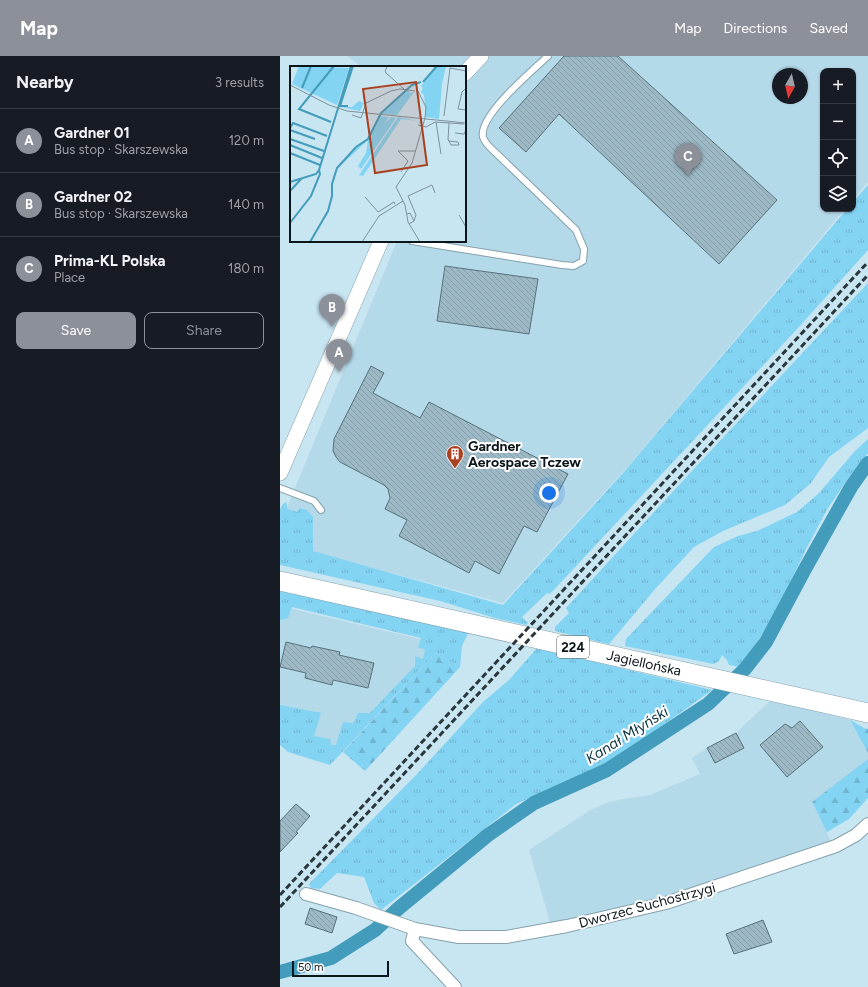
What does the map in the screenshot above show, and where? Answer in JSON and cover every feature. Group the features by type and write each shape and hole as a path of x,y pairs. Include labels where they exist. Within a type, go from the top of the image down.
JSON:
{"main road":[{"name":"Jagiellońska","path":"280,581 868,713"}],"street":[{"path":"466,71 481,56"},
{"path":"280,474 381,242"},
{"name":"Dworzec Suchostrzygi","path":"306,894 393,920 414,929 459,937 506,937 567,926 666,903 836,846 856,835 868,824"},
{"path":"414,929 412,941 455,987"}],"lane":[{"path":"418,242 562,265 574,266 583,261 584,249 576,230 485,142 483,136 488,118 511,90 548,56"},
{"path":"280,488 314,501 321,510"}],"shaded area":[{"path":"347,56 868,56 868,182 856,196 856,68 820,68 820,212 842,212 630,464 503,603 288,545 288,505 397,242 466,242 466,66 361,66"},
{"path":"280,606 441,644 329,763 280,739"},
{"path":"771,700 850,720 868,753 868,777 850,790 812,803 824,825 833,847 692,895 552,929 529,850 589,811 606,803 650,795 700,774 692,758 707,748 736,733"}],"green space":[{"path":"868,185 868,250 798,328 550,594 547,593 522,617 528,623 526,625 495,618 440,601 280,565 280,509 286,502 288,509 297,512 300,508 307,510 313,517 313,551 503,605 623,473 844,212 856,212 856,199"},
{"path":"868,283 868,428 829,457 811,483 785,505 723,531 694,547 656,588 609,644 555,631 555,627 569,613 566,608"},
{"path":"868,439 868,453 828,508 805,551 774,617 740,667 729,665 727,660 722,655 719,661 714,664 625,646 626,639 714,547 738,536 757,531 797,512 819,493 855,451"},
{"path":"280,590 469,631 462,646 460,667 435,653 330,765 288,752 280,745 280,705 321,713 314,736 330,739 331,745 336,745 343,722 354,723 358,713 370,713 415,666 415,656 423,659 425,649 418,648 421,638 292,607 288,618 280,620"},
{"path":"537,648 712,690 616,759 516,804 381,910 374,903 364,877 337,873 320,889 311,888 309,884 418,773 483,702 509,680"},
{"path":"435,653 460,667 365,771 343,752"},
{"path":"850,720 868,729 868,753"},
{"path":"868,759 868,798 849,819 827,832 812,802"}],"building":[{"path":"564,56 618,56 777,200 719,264 559,114 526,152 499,128"},
{"path":"445,266 538,279 529,334 437,321"},
{"name":"Gardner Aerospace Tczew","path":"371,366 384,373 373,393 420,418 429,402 568,474 537,532 524,526 499,574 475,561 469,573 399,536 407,520 385,509 390,498 388,489 384,485 340,462 336,457 333,451 334,439"},
{"path":"286,642 311,648 312,646 340,652 339,655 374,663 368,688 333,680 332,685 305,678 306,673 280,667"},
{"path":"800,721 823,747 787,777 760,745 785,724 792,728"},
{"path":"736,733 744,748 715,763 707,748"},
{"path":"296,804 310,816 296,832 298,833 280,852 280,821"},
{"path":"310,908 337,917 332,933 305,924"},
{"path":"763,920 772,942 734,954 726,934"}],"waterway":[{"name":"Kanał Młyński","path":"280,972 331,958 375,930 399,908 488,835 534,803 607,770 708,704 745,669 766,642 851,487 868,463"}],"railway":[{"path":"280,895 868,262"},
{"path":"280,907 868,275"}],"place":[{"name":"Prima-KL Polska","path":"688,176"},
{"name":"Gardner 02","path":"332,327"},
{"name":"Gardner 01","path":"339,372"},
{"name":"Gardner Aerospace Tczew","path":"455,469"}]}
